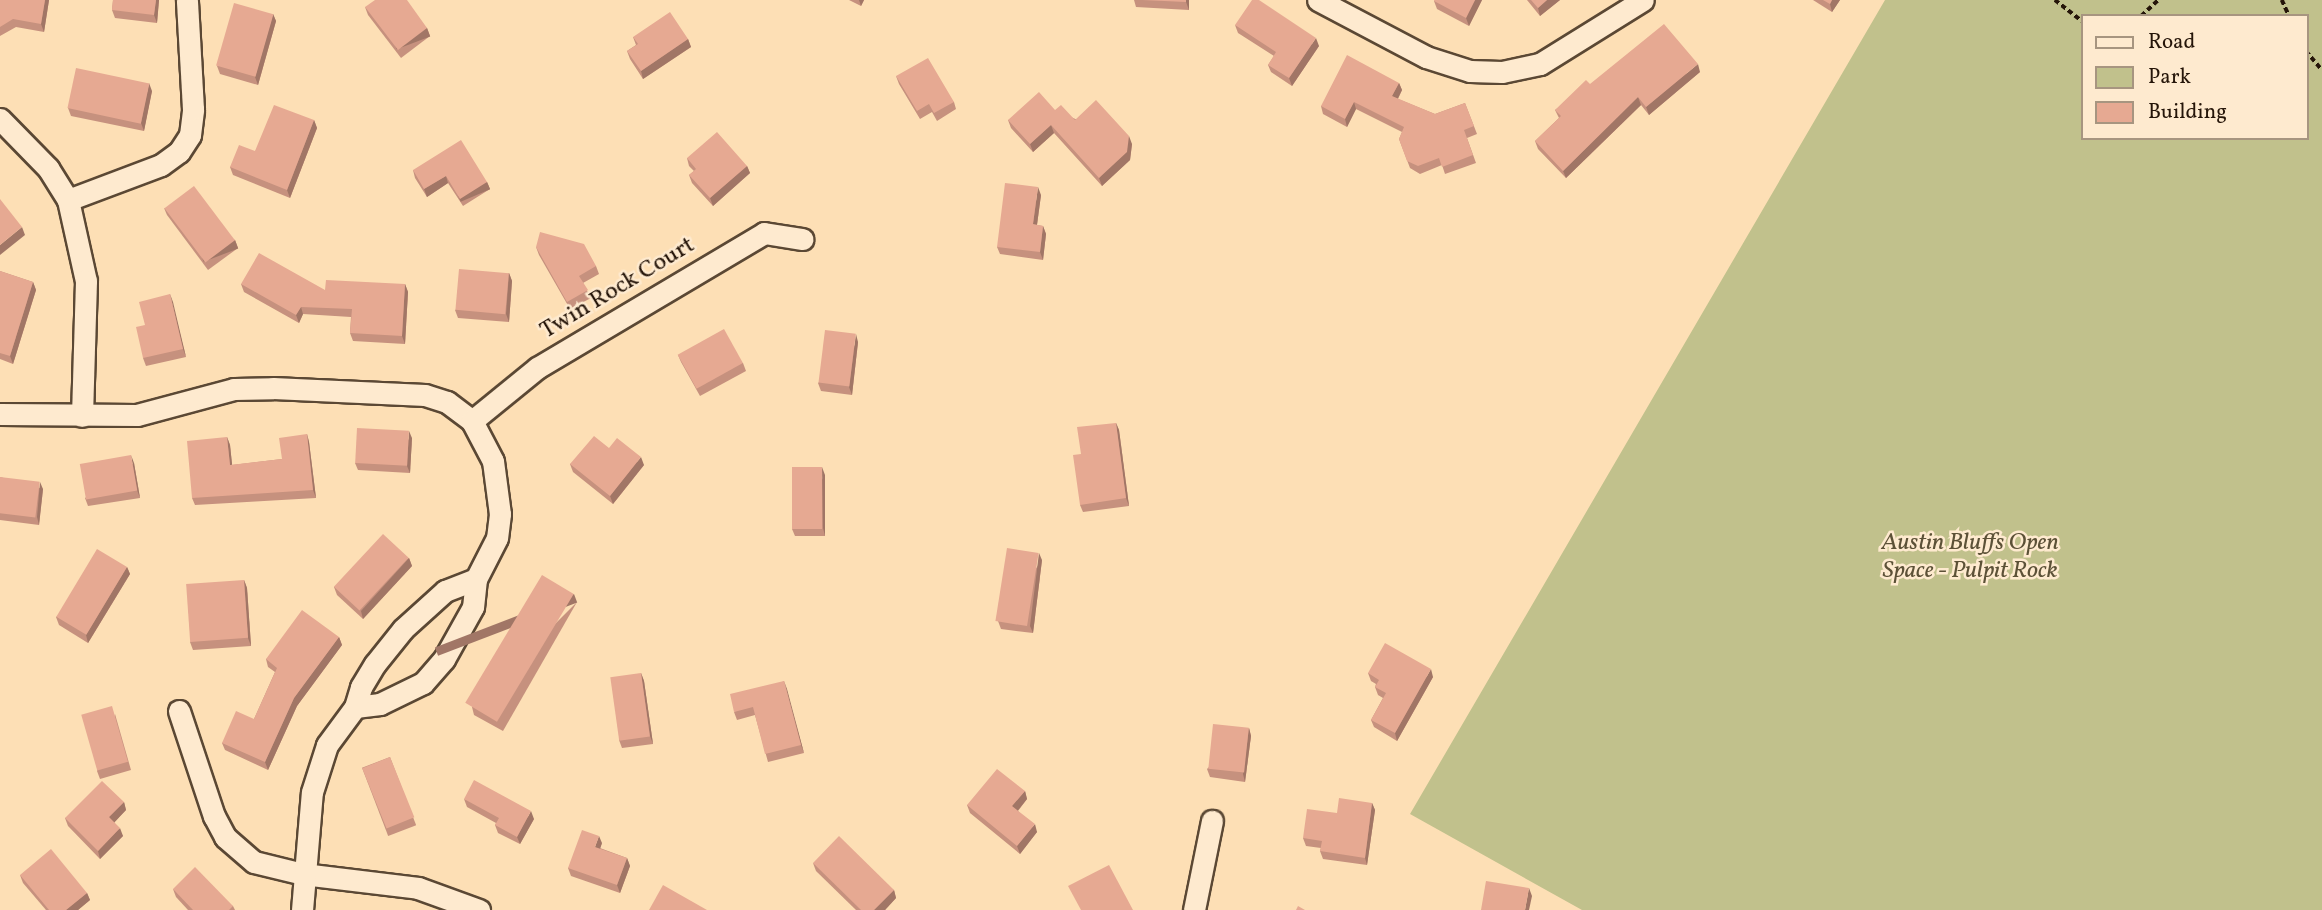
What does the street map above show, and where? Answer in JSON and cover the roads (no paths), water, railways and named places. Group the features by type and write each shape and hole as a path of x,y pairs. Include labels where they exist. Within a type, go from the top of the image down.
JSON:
{"street":[{"path":"68,200 161,165 179,152 190,135 193,109 187,0"},
{"path":"1318,0 1426,57 1470,71 1502,72 1540,65 1643,0"},
{"path":"0,120 48,168 68,200 86,281 82,416"},
{"name":"Twin Rock Court","path":"472,421 537,368 764,233 803,239"},
{"path":"0,414 137,415 234,389 274,388 425,395 447,402 472,421 493,461 500,514 497,538 476,579 473,607 461,631 423,682 391,700 355,707"},
{"path":"302,910 303,874 318,766 338,726 355,707 360,687 402,629 445,591 476,579"},
{"path":"179,711 214,816 225,837 254,862 303,874 418,887 479,910"},
{"path":"1194,910 1212,821"}],"park label":[{"name":"Austin Bluffs Open Space - Pulpit Rock","path":"1970,558"}]}
